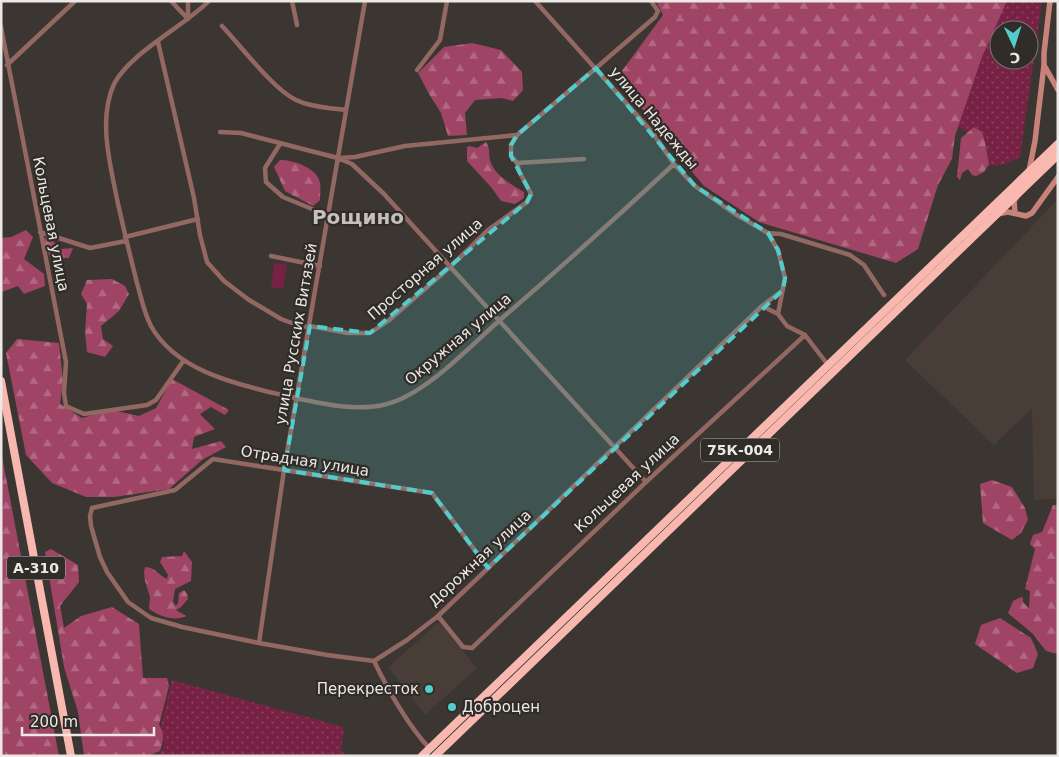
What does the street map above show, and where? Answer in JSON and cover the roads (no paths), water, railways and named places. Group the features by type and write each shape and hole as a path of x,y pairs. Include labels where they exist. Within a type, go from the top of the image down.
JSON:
{"highway":[{"name":"75К-004","path":"422,756 1058,144"},
{"name":"75К-004","path":"436,756 1058,155"},
{"name":"А-310","path":"1,381 71,756"}],"street":[{"path":"7,65 75,1"},
{"path":"171,1 188,19"},
{"path":"188,1 188,19"},
{"path":"200,1 208,3"},
{"path":"292,1 297,25"},
{"name":"улица Русских Витязей","path":"259,643 284,470 298,398 365,1"},
{"path":"417,70 440,40 447,1"},
{"name":"улица Надежды","path":"535,1 653,133 674,164 695,186 735,214 768,233 781,234 850,255 864,266 884,295"},
{"path":"338,158 355,157 405,146 517,135 655,17 658,11 651,1"},
{"path":"1030,171 1044,65 1050,1"},
{"name":"Окружная улица","path":"208,3 132,61 114,84 109,100 107,142 126,239 145,312 152,328 184,360 203,371 242,386 298,398 363,408 387,405 410,397 558,270 674,164"},
{"path":"222,26 281,90 297,101 346,110"},
{"name":"Кольцевая улица","path":"1,27 66,362 64,402 66,406 84,414 134,408 152,403 184,360"},
{"name":"Просторная улица","path":"158,42 207,262 224,281 249,300 281,319 303,327 310,326 348,333 370,333 388,321 450,267 488,230 527,202 531,194 517,163 511,156 510,145 517,135"},
{"path":"1044,65 1058,90"},
{"path":"220,132 241,133 338,158 352,164 384,194 646,482"},
{"path":"280,144 265,168 266,182 283,197 329,216"},
{"path":"517,163 584,159"},
{"path":"996,214 1008,212 1026,216 1032,214 1058,177"},
{"path":"1015,213 1014,201 1018,193"},
{"path":"40,232 90,248 198,219"},
{"path":"768,233 778,250 784,278 778,314"},
{"path":"271,256 320,266"},
{"name":"Дорожная улица","path":"374,661 407,640 438,616 762,306 783,290"},
{"path":"762,306 778,314 787,326 805,335 828,365"},
{"name":"Кольцевая улица","path":"438,616 463,647 472,648 646,482 805,335"},
{"name":"Отрадная улица","path":"259,643 182,627 151,618 128,602 114,584 100,557 91,526 90,516 92,508 175,490 213,459 432,493 488,568"},
{"path":"259,643 327,656 374,661 386,686 417,735 436,756"}],"place":[{"name":"Перекресток","path":"429,689"},
{"name":"Доброцен","path":"452,707"}],"district":[{"name":"Рощино","path":"358,217"}]}
